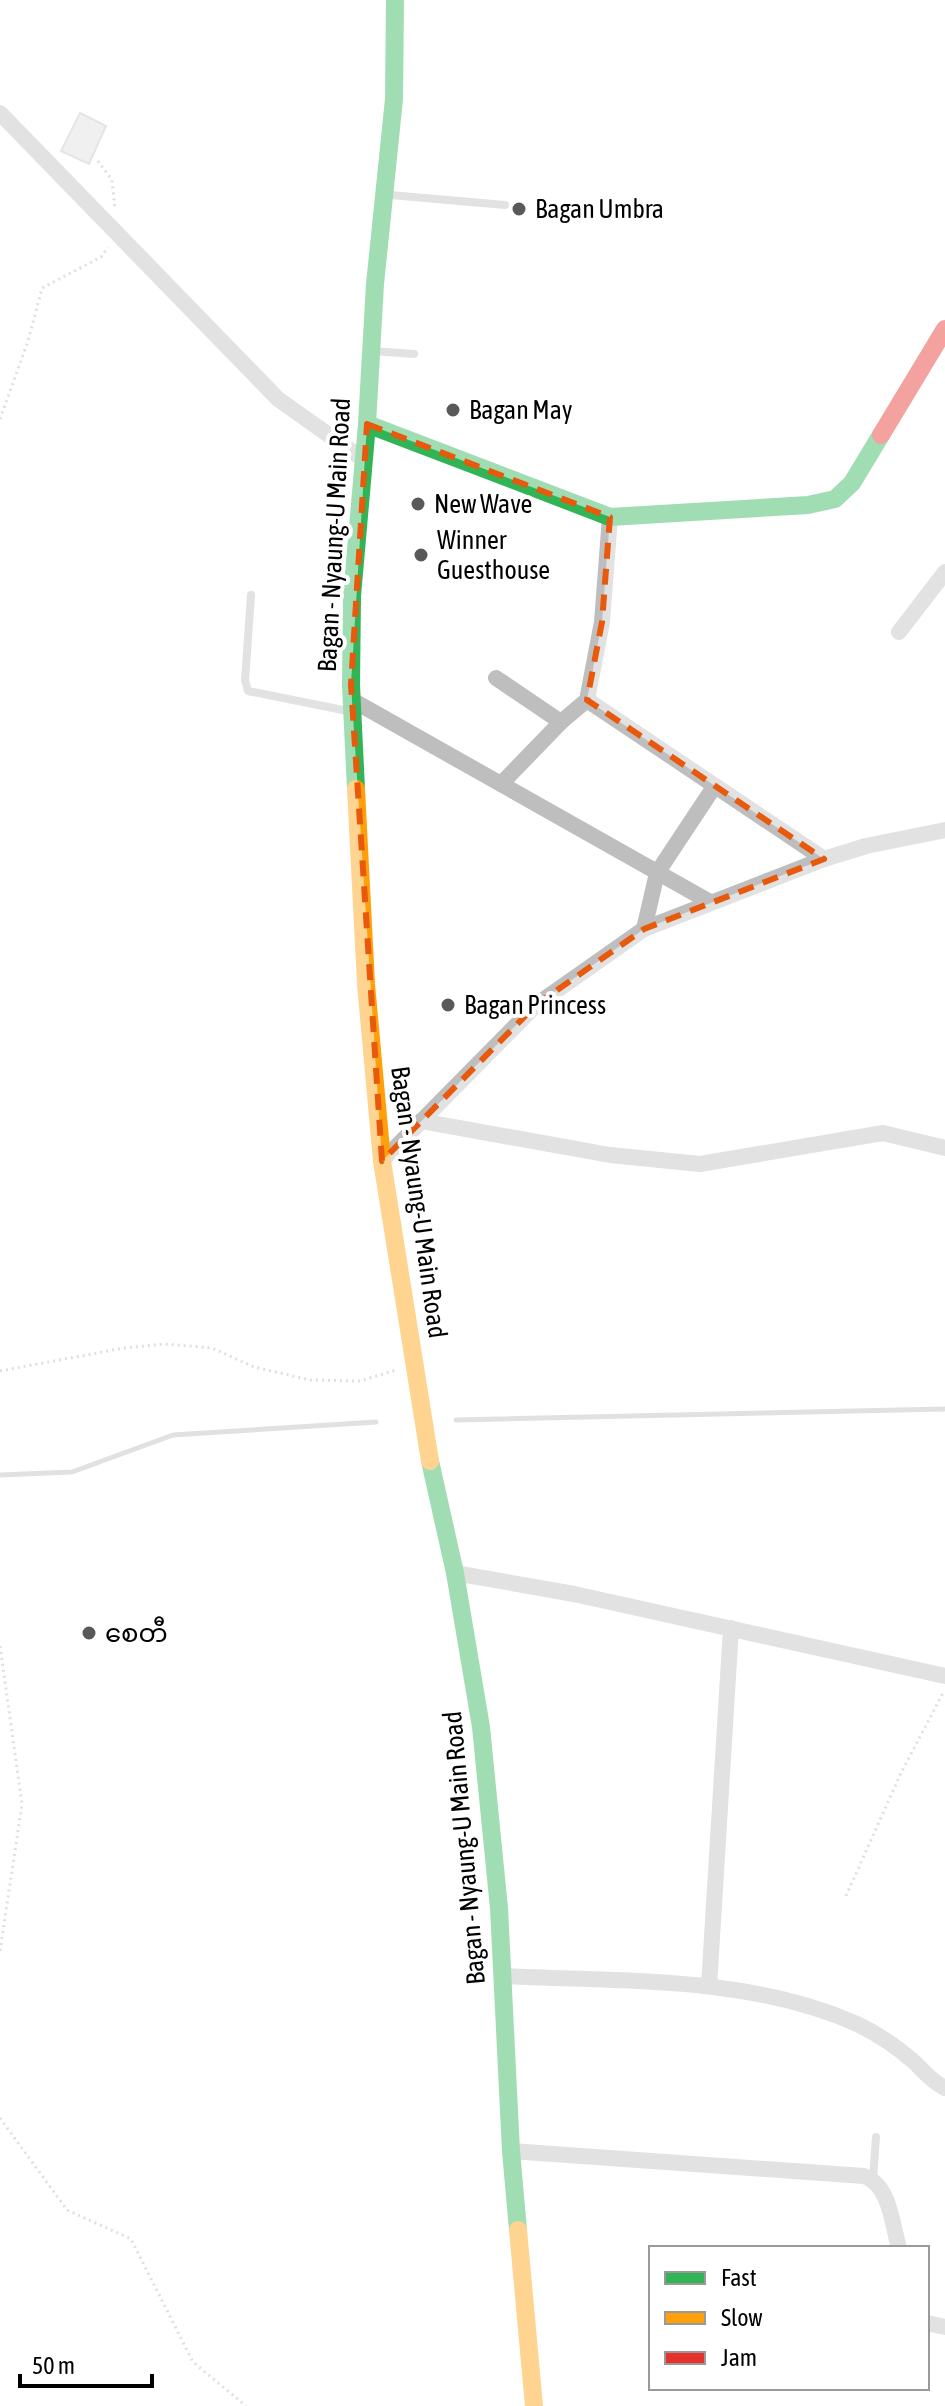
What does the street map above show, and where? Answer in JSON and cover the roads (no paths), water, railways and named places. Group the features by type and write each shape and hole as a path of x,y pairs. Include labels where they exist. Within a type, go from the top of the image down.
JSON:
{"main road":[{"name":"Bagan - Nyaung-U Main Road","path":"395,0 394,99 375,284 352,596 353,706 366,984 382,1161 435,1492 455,1573 481,1727 503,1976 511,2151 534,2406"},
{"path":"367,424 610,517 808,505 835,499 852,483 945,329"}],"street":[{"path":"0,113 278,399 364,460"},
{"path":"501,784 561,722 587,700 602,622 610,517"},
{"path":"899,632 945,572"},
{"path":"496,678 561,722"},
{"path":"587,700 824,859"},
{"path":"353,706 501,784 710,902"},
{"path":"644,929 657,873 714,787"},
{"path":"382,1161 536,1005 644,929 824,859 866,846 945,830"},
{"path":"421,1121 610,1155 700,1164 883,1133 945,1148"},
{"path":"455,1573 574,1594 945,1676"},
{"path":"709,1986 731,1628"},
{"path":"503,1976 709,1986 796,2004 860,2026 905,2054 931,2080 945,2088"},
{"path":"511,2151 864,2176 873,2179 883,2191 898,2246"}],"lane":[{"path":"386,195 505,205"},
{"path":"372,351 414,354"},
{"path":"251,595 245,680 248,691 353,706"},
{"path":"873,2179 876,2137"}],"waterway":[{"path":"456,1420 945,1409"},
{"path":"0,1475 72,1472 173,1435 376,1422"}],"place":[{"name":"Bagan Umbra","path":"519,209"},
{"name":"Bagan May","path":"453,410"},
{"name":"New Wave","path":"418,504"},
{"name":"Winner Guesthouse","path":"421,555"},
{"name":"Bagan Princess","path":"448,1005"},
{"name":"စေတီ","path":"89,1633"}]}
